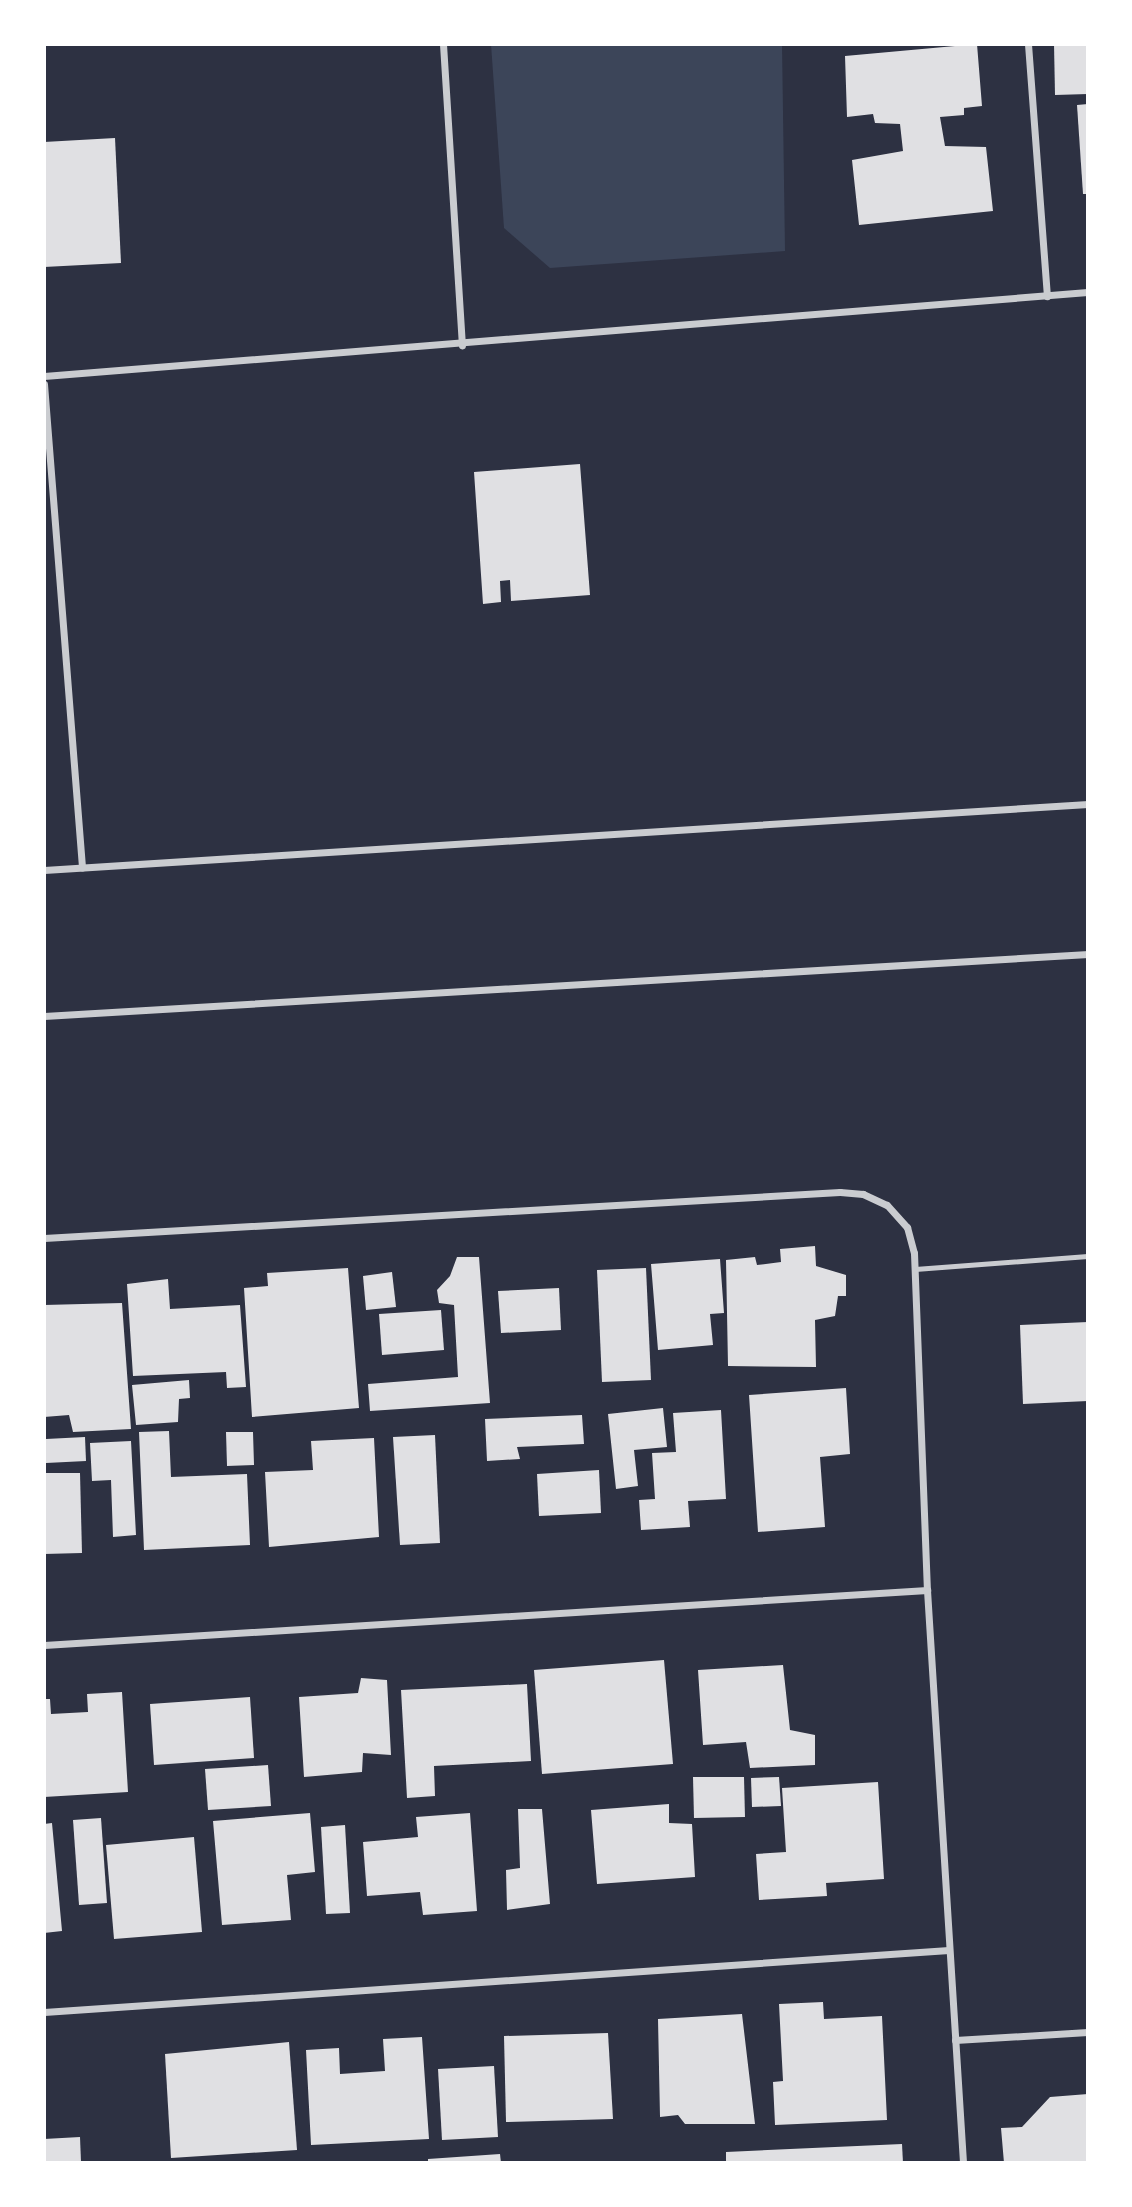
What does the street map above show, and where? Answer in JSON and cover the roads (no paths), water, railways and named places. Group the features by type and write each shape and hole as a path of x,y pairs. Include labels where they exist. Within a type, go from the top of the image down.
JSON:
{"street":[{"path":"443,44 462,345"},
{"path":"1028,44 1047,296"},
{"path":"44,376 462,345 1088,292"},
{"path":"44,384 82,868"},
{"path":"44,870 1088,804"},
{"path":"44,1016 1088,954"},
{"path":"44,1238 840,1192 863,1194 887,1205 907,1227 915,1269 928,1590 962,2163"},
{"path":"44,1645 928,1590"},
{"path":"44,2012 949,1950"},
{"path":"955,2040 1088,2032"}],"lane":[{"path":"915,1269 1088,1256"}]}
